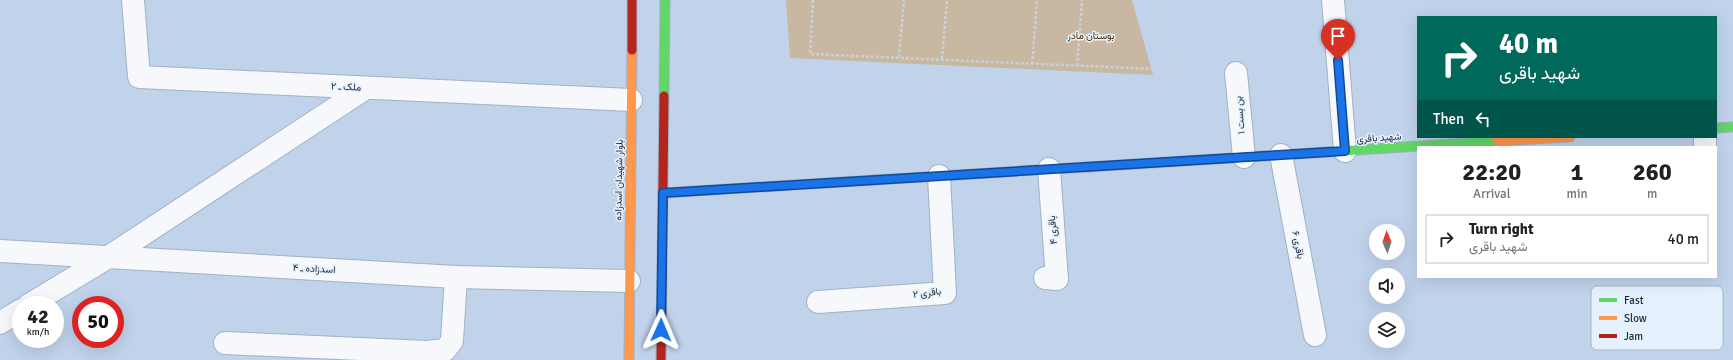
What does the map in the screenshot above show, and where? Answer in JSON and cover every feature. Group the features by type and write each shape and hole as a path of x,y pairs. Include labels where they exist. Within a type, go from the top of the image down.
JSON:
{"street":[{"name":"ملک ـ ۲","path":"133,0 139,77 631,100"},
{"name":"بلوار شهیدان اسدزاده","path":"629,360 632,0"},
{"path":"661,360 664,0"},
{"path":"1333,0 1345,151"},
{"name":"بن بست ۱","path":"1236,73 1244,157"},
{"path":"44,296 110,256 366,88"},
{"path":"1717,128 1733,127"},
{"name":"شهید باقری","path":"1458,146 1525,143 1562,138"},
{"name":"شهید باقری","path":"663,193 1417,148"},
{"name":"باقری ۶","path":"1281,155 1315,335"},
{"name":"باقری ۴","path":"1045,278 1057,279 1049,169"},
{"name":"باقری ۲","path":"818,302 945,293 939,176"},
{"name":"اسدزاده ـ ۴","path":"0,251 110,256 456,277 629,281"},
{"path":"225,343 427,352 445,350 452,341 456,277"},
{"path":"0,323 12,316"}],"path":[{"path":"813,0 810,54 1177,70 1150,0"},
{"path":"899,58 904,0"},
{"path":"942,60 946,0"},
{"path":"1032,64 1036,0"},
{"path":"1077,66 1082,0"}],"green space":[{"name":"بوستان مادر","path":"786,0 1132,0 1153,75 790,58"}],"traffic: fast":[{"path":"664,96 665,0"},
{"path":"1717,128 1733,127"},
{"path":"1419,146 1497,141"},
{"path":"1264,156 1417,146"},
{"path":"663,193 874,180"}],"traffic: slow":[{"path":"629,360 632,50"},
{"path":"1497,141 1552,138"},
{"path":"874,180 1087,167"}],"traffic: jam":[{"path":"632,0 632,50"},
{"path":"661,360 664,96"},
{"path":"1087,167 1264,156"}],"route":[{"path":"661,330 663,193 1345,151 1338,60"}]}
